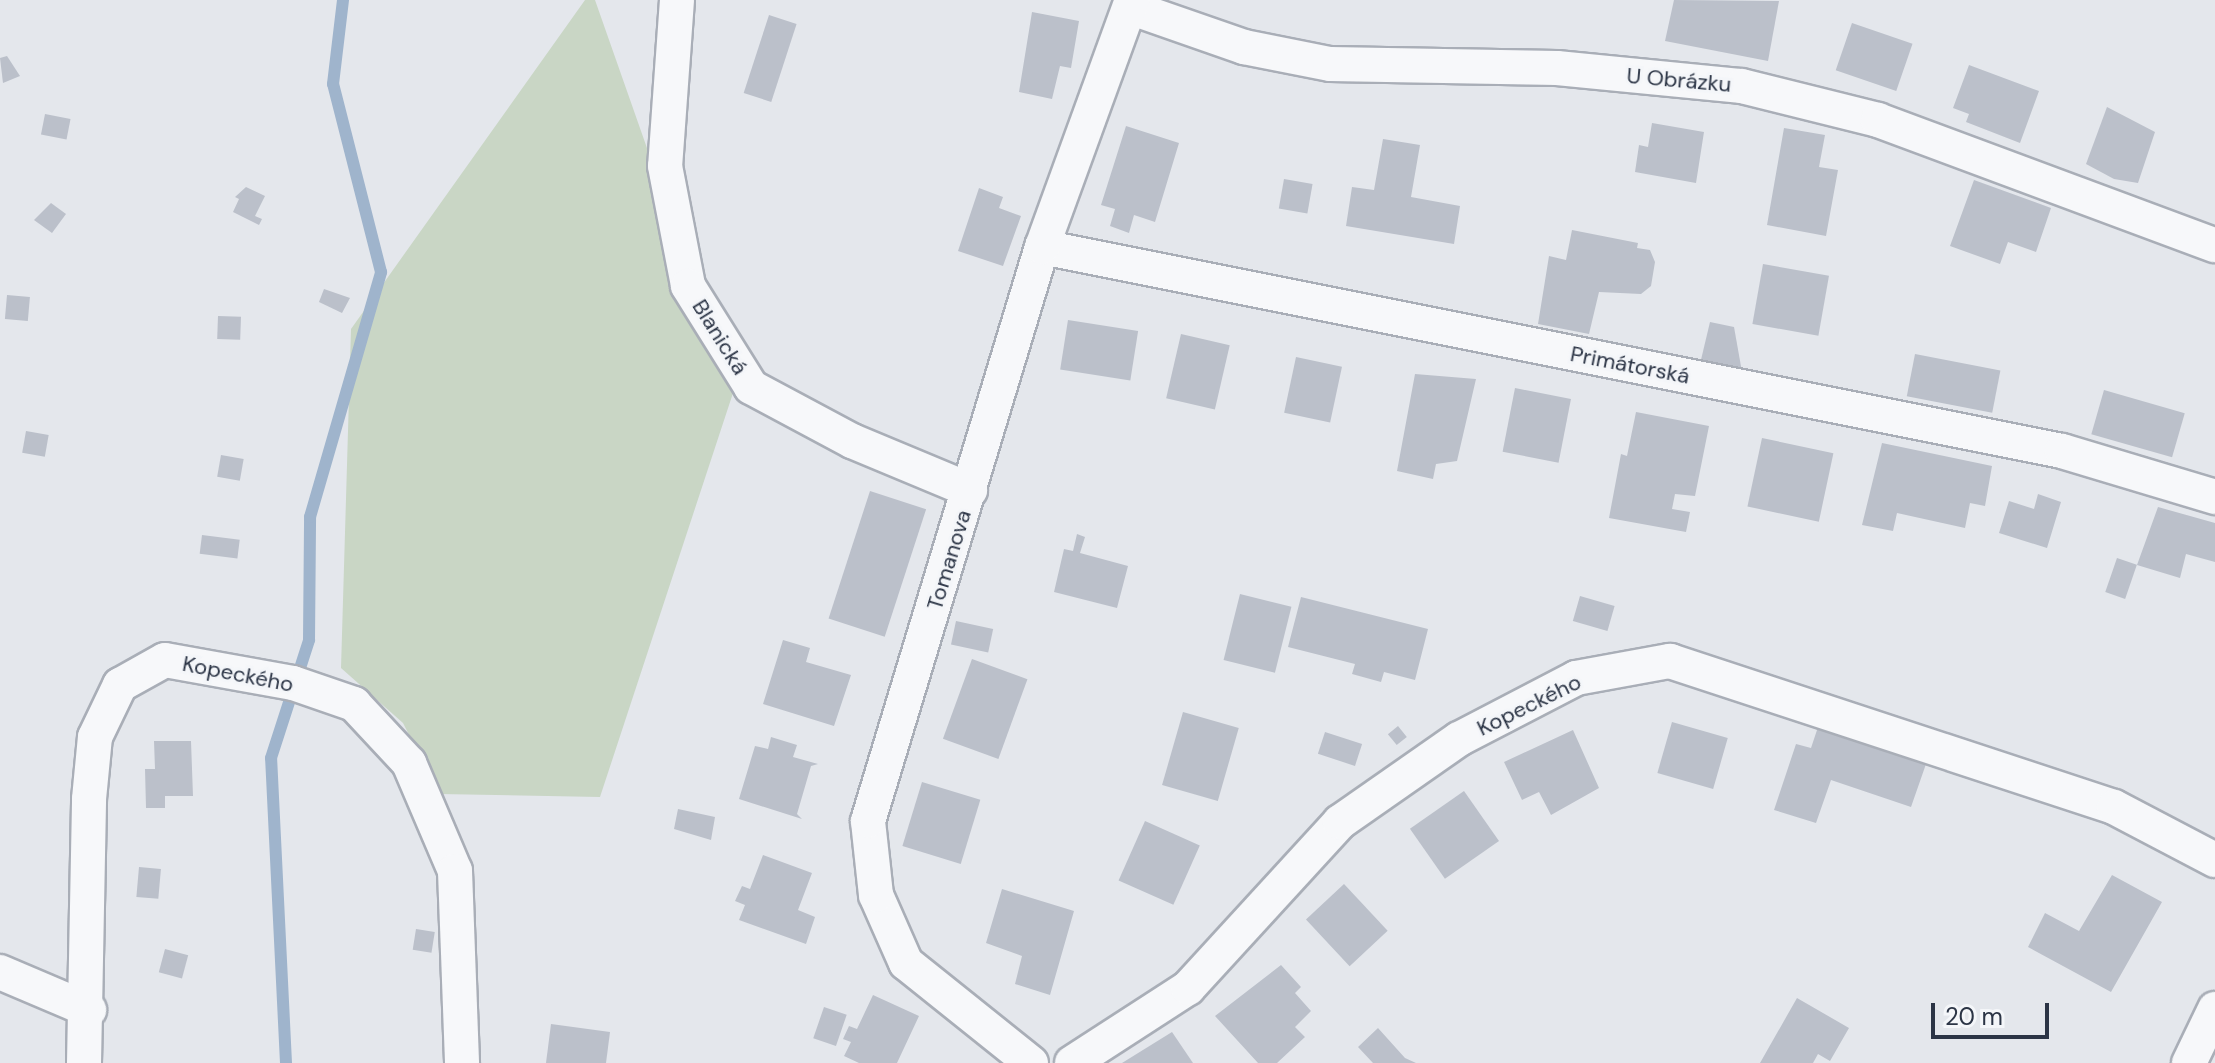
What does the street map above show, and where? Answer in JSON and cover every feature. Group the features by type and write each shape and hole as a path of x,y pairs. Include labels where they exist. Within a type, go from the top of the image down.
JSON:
{"street":[{"name":"Blanická","path":"677,0 665,166 688,286 751,387 852,441 970,490"},
{"name":"Tomanova","path":"1031,1063 906,963 876,895 868,821 1042,247 1132,4"},
{"name":"U Obrázku","path":"1132,4 1244,47 1330,64 1557,68 1742,86 1878,120 2215,245"},
{"name":"Primátorská","path":"1042,247 2062,451 2215,497"},
{"name":"Kopeckého","path":"84,1063 89,1010 89,799 95,737 120,685 165,660 293,683 354,704 409,763 455,871 462,1063"},
{"name":"Kopeckého","path":"1072,1063 1188,988 1340,822 1459,739 1576,678 1670,661 2114,807 2215,860"},
{"path":"0,972 89,1010"},
{"path":"2189,1063 2215,1009"}],"green space":[{"path":"585,0 595,0 733,393 600,797 439,794 403,723 341,668 351,329"}],"building":[{"path":"1674,0 1779,1 1768,61 1665,41"},
{"path":"1032,12 1079,21 1071,68 1060,66 1052,99 1019,92"},
{"path":"769,15 797,24 771,102 744,93"},
{"path":"1852,23 1913,44 1896,91 1836,70"},
{"path":"7,56 20,76 3,83 0,58"},
{"path":"1969,65 2039,91 2020,143 1966,122 1969,114 1953,108"},
{"path":"2107,107 2155,132 2138,183 2114,179 2086,164"},
{"path":"45,114 71,119 67,140 41,135"},
{"path":"1652,123 1704,132 1696,183 1635,172 1639,145 1648,147"},
{"path":"1126,126 1179,143 1155,222 1134,215 1129,233 1110,226 1115,209 1101,205"},
{"path":"1784,128 1825,135 1819,167 1838,170 1826,236 1767,225"},
{"path":"1383,139 1420,145 1411,197 1460,206 1454,244 1346,226 1352,187 1374,190"},
{"path":"1284,179 1313,184 1307,214 1279,209"},
{"path":"1974,180 2051,208 2036,252 2008,242 2000,264 1950,246"},
{"path":"246,187 265,196 255,216 262,219 259,225 233,212 239,199 235,197"},
{"path":"979,188 1003,197 999,208 1021,216 1003,266 958,251"},
{"path":"51,203 66,214 52,233 34,220"},
{"path":"1572,230 1638,243 1637,248 1650,250 1655,262 1651,286 1641,294 1599,292 1589,334 1538,324 1549,256 1566,260"},
{"path":"1763,264 1829,276 1818,336 1752,324"},
{"path":"324,289 350,298 342,313 319,302"},
{"path":"7,295 30,297 28,321 5,319"},
{"path":"218,316 241,317 240,340 217,339"},
{"path":"1068,320 1138,331 1130,380 1060,369"},
{"path":"1710,322 1734,327 1742,372 1700,364"},
{"path":"1181,334 1230,345 1215,410 1166,398"},
{"path":"1915,354 2000,371 1992,413 1907,396"},
{"path":"1296,357 1342,367 1330,423 1284,413"},
{"path":"1415,374 1476,379 1457,461 1436,464 1433,479 1397,471"},
{"path":"1515,388 1571,399 1559,463 1503,452"},
{"path":"2104,390 2185,413 2172,457 2091,434"},
{"path":"1636,412 1709,426 1695,496 1675,494 1672,509 1690,512 1686,532 1609,518 1621,454 1627,456"},
{"path":"26,431 49,435 45,457 22,453"},
{"path":"1762,438 1833,453 1819,522 1747,506"},
{"path":"1882,443 1992,466 1985,506 1970,503 1965,528 1897,513 1893,531 1862,525"},
{"path":"221,455 244,459 240,481 217,477"},
{"path":"870,491 926,509 885,637 829,618"},
{"path":"2038,494 2061,502 2047,548 1999,533 2009,501 2034,509"},
{"path":"2158,507 2215,523 2215,562 2186,554 2180,578 2137,565"},
{"path":"1077,534 1085,537 1080,553 1128,566 1117,608 1054,592 1064,549 1073,551"},
{"path":"202,535 240,540 237,558 200,554"},
{"path":"2117,558 2137,565 2125,599 2105,592"},
{"path":"1240,594 1291,607 1275,673 1224,660"},
{"path":"1580,596 1615,606 1607,631 1573,621"},
{"path":"1301,597 1428,629 1415,680 1384,672 1381,682 1352,674 1355,664 1288,647"},
{"path":"956,621 993,629 988,652 951,644"},
{"path":"783,640 810,648 806,662 851,675 834,726 763,704"},
{"path":"972,659 1027,679 998,759 943,739"},
{"path":"1183,712 1239,728 1218,801 1162,785"},
{"path":"1672,722 1728,738 1713,789 1657,773"},
{"path":"1398,726 1407,737 1397,745 1388,734"},
{"path":"1818,727 1926,764 1911,807 1831,780 1816,823 1774,810 1796,744 1811,748"},
{"path":"1573,730 1599,788 1551,815 1539,792 1522,800 1504,762"},
{"path":"1325,732 1362,744 1355,766 1318,754"},
{"path":"771,737 797,745 793,757 818,764 811,766 797,814 802,819 739,799 755,746 768,749"},
{"path":"154,741 191,741 193,796 165,796 165,808 146,808 145,769 155,769"},
{"path":"922,782 980,800 961,864 902,846"},
{"path":"1464,791 1499,841 1445,879 1410,829"},
{"path":"678,809 715,817 711,840 674,829"},
{"path":"1145,821 1200,845 1173,905 1119,880"},
{"path":"763,855 812,873 798,910 815,917 806,944 739,920 745,905 735,901 742,886 750,889"},
{"path":"139,867 161,869 158,899 136,897"},
{"path":"2112,875 2162,902 2111,992 2028,947 2045,913 2079,931"},
{"path":"1344,884 1388,931 1350,966 1306,919"},
{"path":"1002,889 1074,911 1050,995 1015,984 1022,956 986,943"},
{"path":"416,929 435,932 431,953 413,950"},
{"path":"165,949 188,955 182,978 159,972"},
{"path":"1281,965 1301,987 1295,993 1311,1011 1295,1027 1305,1037 1277,1063 1258,1063 1215,1016"},
{"path":"873,995 919,1016 897,1063 859,1063 844,1056 851,1042 843,1039 849,1026 857,1029"},
{"path":"1797,998 1849,1028 1830,1061 1818,1054 1813,1063 1760,1063"},
{"path":"824,1007 847,1015 836,1046 813,1038"},
{"path":"551,1024 610,1032 606,1063 546,1063"},
{"path":"1378,1028 1405,1058 1416,1063 1373,1063 1358,1047"},
{"path":"1172,1032 1193,1063 1122,1063"}],"waterway":[{"path":"286,1063 271,758 309,640 310,517 381,272 333,84 343,0"}]}
